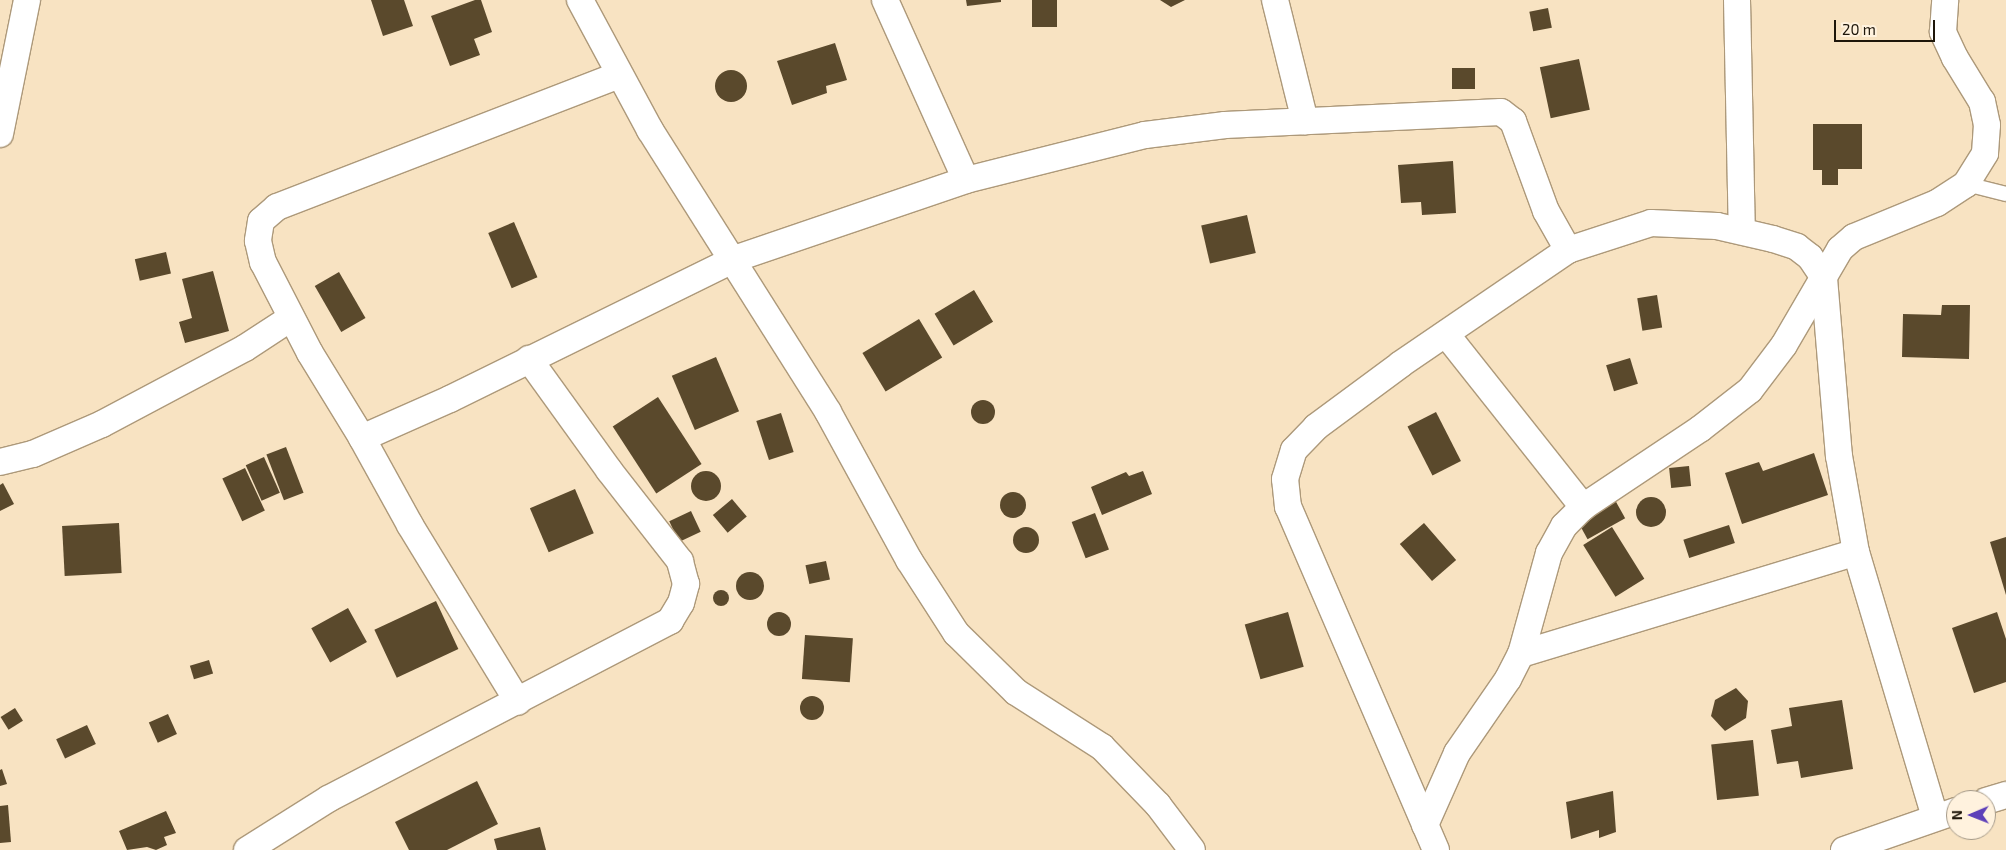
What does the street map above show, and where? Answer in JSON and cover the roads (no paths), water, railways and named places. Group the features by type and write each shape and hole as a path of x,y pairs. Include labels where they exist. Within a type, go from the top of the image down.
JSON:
{"street":[{"path":"0,134 27,0"},
{"path":"580,0 650,130 734,259 828,412 909,560 956,633 1016,692 1102,747 1158,805 1192,850"},
{"path":"885,0 966,180"},
{"path":"1275,0 1305,121"},
{"path":"1737,0 1742,231"},
{"path":"1426,825 1457,753 1508,679 1522,654 1550,554 1564,526 1583,507 1700,429 1750,390 1784,345 1840,249 1854,237 1937,203 1966,184 1985,153 1987,125 1982,102 1955,58 1943,32 1944,0"},
{"path":"518,702 410,525 362,438 290,318 263,262 258,241 261,221 277,207 619,75"},
{"path":"362,438 734,259 966,180 1145,135 1225,125 1501,112 1513,121 1546,211 1568,250"},
{"path":"1436,850 1288,507 1285,479 1294,450 1316,427 1568,250 1650,223 1717,226 1742,231 1797,247 1810,257 1824,278 1839,456 1856,552 1945,814 1870,846 1844,850"},
{"path":"0,462 33,454 102,424 245,348 290,318"},
{"path":"1446,334 1583,507"},
{"path":"248,850 328,799 518,702 670,621 681,603 686,584 680,561 609,470 529,359"},
{"path":"1522,654 1856,552"}],"lane":[{"path":"1966,184 2006,194"}]}
